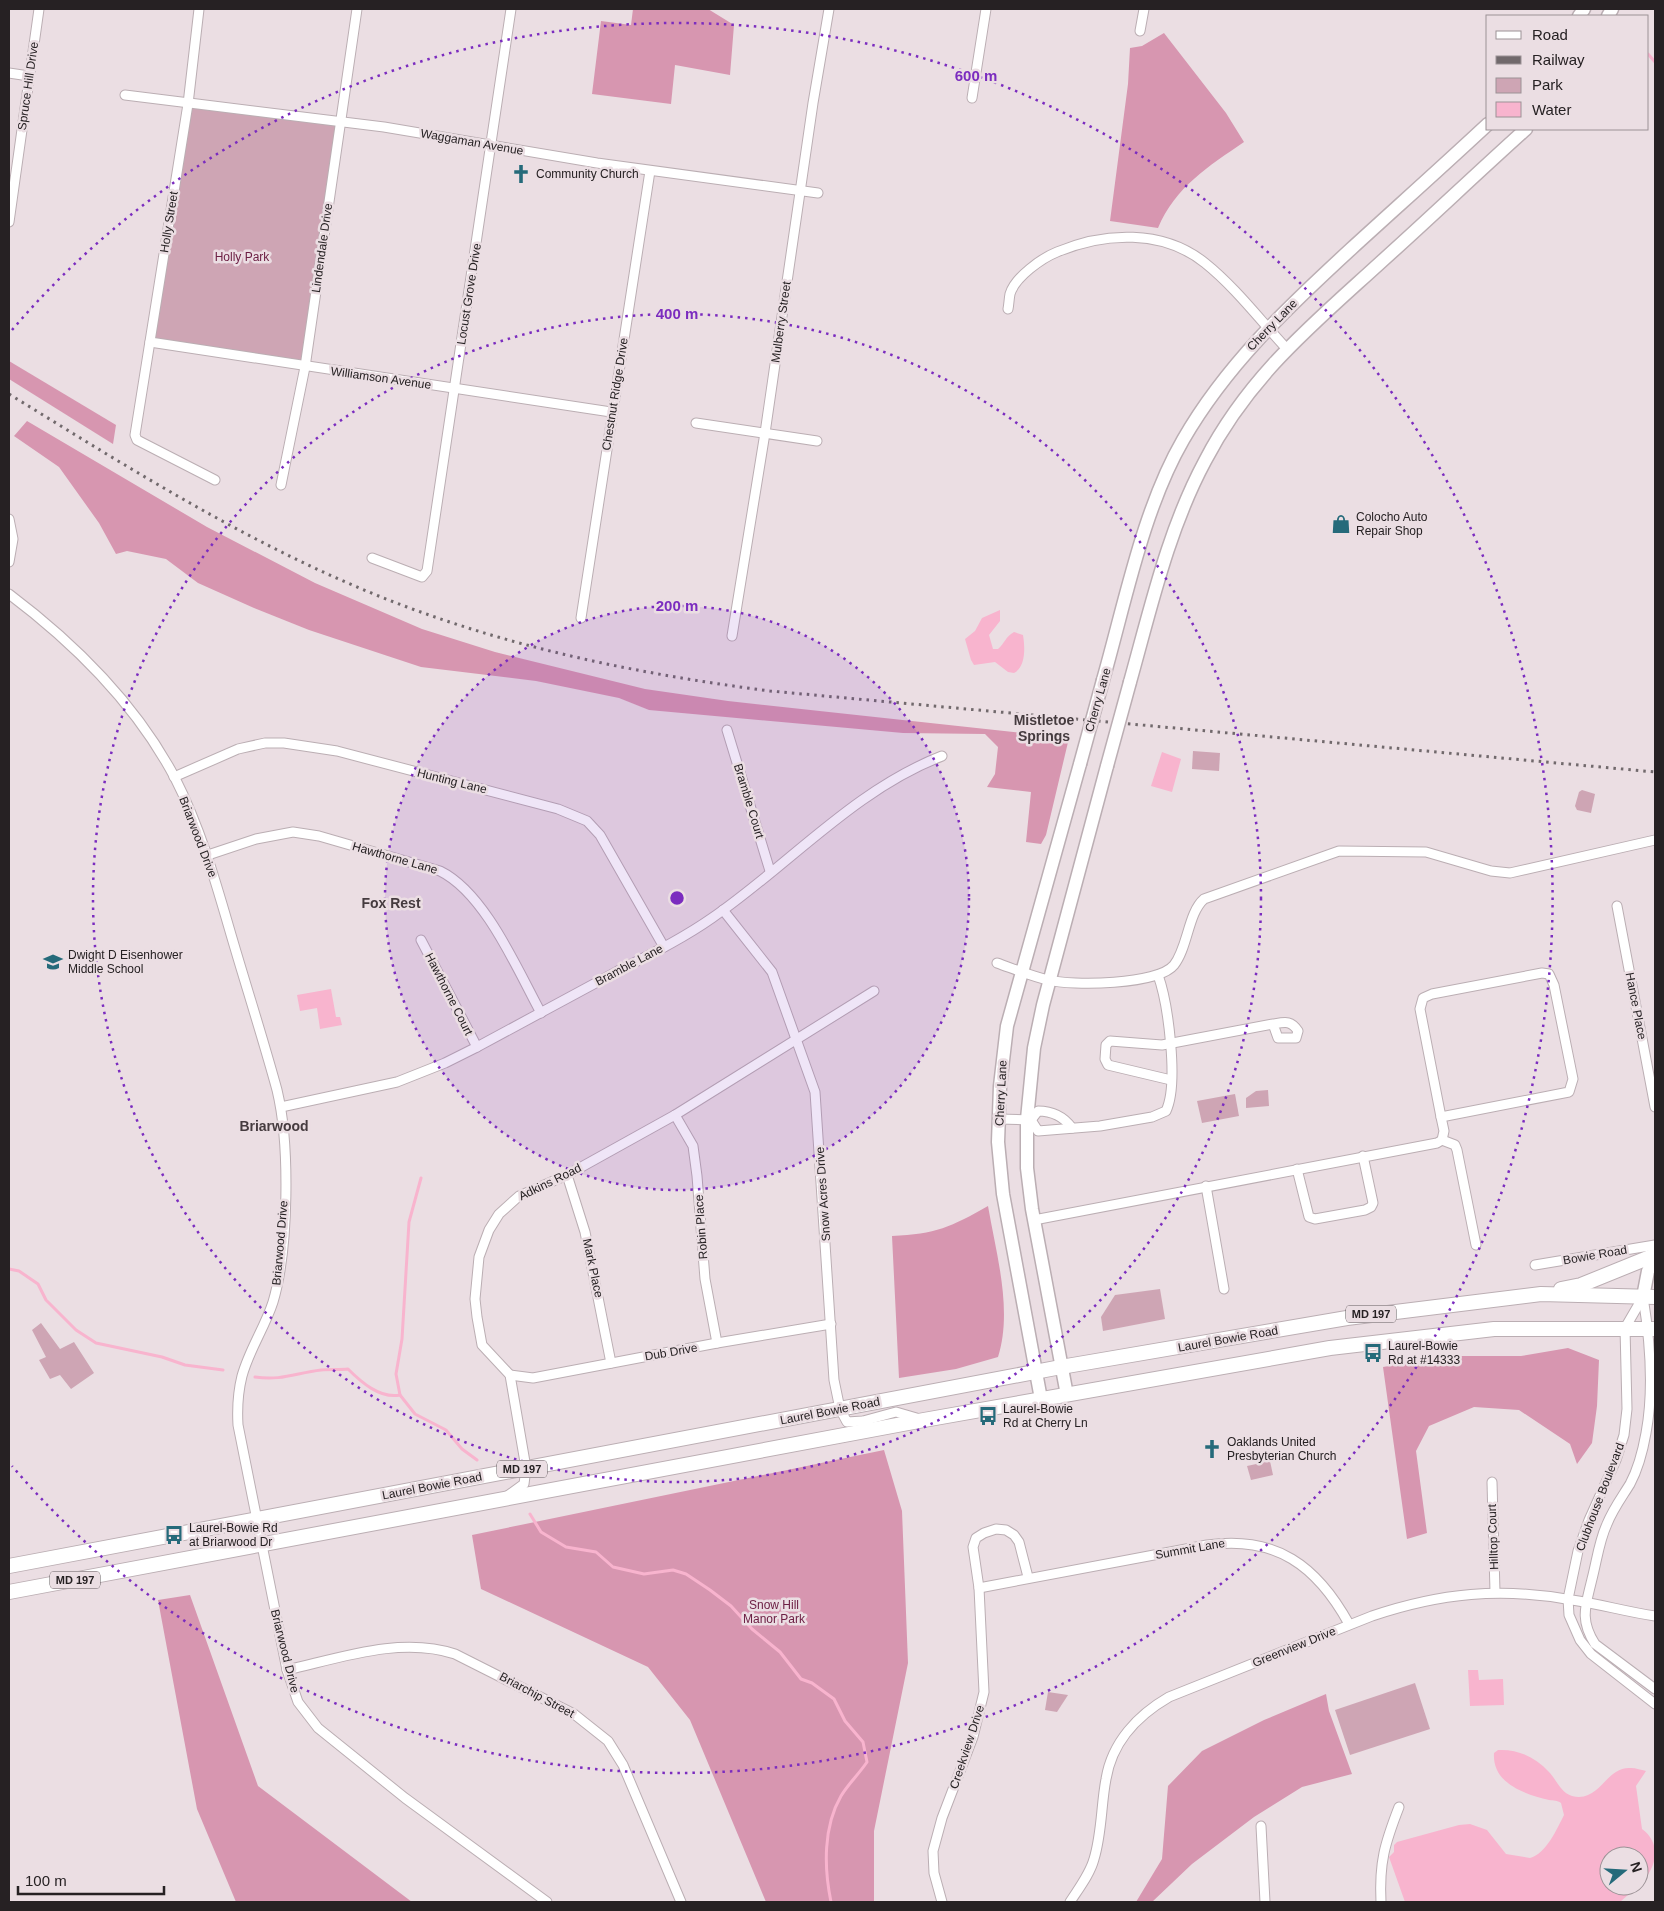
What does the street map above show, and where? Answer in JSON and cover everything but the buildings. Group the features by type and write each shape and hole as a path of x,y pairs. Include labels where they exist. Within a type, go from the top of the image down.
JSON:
{"main road":[{"name":"Cherry Lane","path":"1041,1399 1003,1194 1000,1168 999,1119 1004,1046 1021,972 1151,511 1172,461 1207,402 1237,363 1295,300 1486,126"},
{"path":"1066,1394 1034,1220 1027,1168 1034,1048 1049,980 1166,556 1190,491 1227,422 1261,376 1286,348 1525,130"},
{"path":"1541,1294 1581,1285 1655,1257"},
{"path":"1649,1297 1648,1271 1655,1257"},
{"name":"Laurel Bowie Road","path":"9,1566 1061,1367 1356,1316 1541,1294 1649,1297"},
{"name":"Laurel Bowie Road","path":"9,1592 1166,1375 1384,1340 1494,1329 1652,1329"}],"street":[{"name":"Spruce Hill Drive","path":"9,222 39,9"},
{"name":"Holly Street","path":"199,9 188,104 135,435 137,440 216,480"},
{"name":"Lindendale Drive","path":"281,485 305,367 357,9"},
{"name":"Locust Grove Drive","path":"372,558 422,577 426,571 492,145 511,9"},
{"name":"Mulberry Street","path":"732,636 765,433 800,190 829,9"},
{"path":"972,98 986,9"},
{"path":"1140,31 1144,9"},
{"path":"9,74 29,76"},
{"name":"Waggaman Avenue","path":"125,95 430,134 650,171 818,193"},
{"name":"Chestnut Ridge Drive","path":"581,618 611,412 650,171"},
{"path":"1008,309 1010,292 1018,281 1039,262 1054,253 1090,240 1128,236 1171,245 1196,256 1225,280 1286,348"},
{"name":"Williamson Avenue","path":"150,342 611,412"},
{"path":"696,422 816,441"},
{"path":"9,519 12,539 9,562"},
{"name":"Briarwood Drive","path":"9,594 41,617 97,671 136,718 174,777 208,855 281,1107 286,1161 283,1237 277,1284 270,1310 242,1375 237,1408 242,1454 287,1670 298,1702 318,1728 405,1798 546,1902"},
{"name":"Bramble Court","path":"727,730 770,871"},
{"name":"Hunting Lane","path":"174,777 250,746 265,743 313,746 571,813 587,821 600,835 664,947"},
{"name":"Bramble Lane","path":"281,1107 397,1082 445,1063 477,1047 664,947 722,910 873,793 922,764 942,756"},
{"name":"Hawthorne Lane","path":"208,855 256,839 293,832 318,836 440,871 458,882 475,900 540,1013"},
{"path":"997,963 1049,980 1101,984 1158,975 1174,964 1182,950 1197,908 1204,899 1330,853 1348,851 1426,852 1491,871 1510,873 1655,840"},
{"name":"Hance Place","path":"1617,906 1655,1107"},
{"name":"Snow Acres Drive","path":"722,910 772,972 815,1092 834,1380 840,1409"},
{"name":"Hawthorne Court","path":"422,940 477,1047"},
{"path":"1441,1117 1569,1092 1573,1079 1554,985 1549,974 1542,973 1432,994 1423,998 1420,1010 1441,1117 1444,1131 1442,1140"},
{"path":"1029,1119 1038,1131 1072,1128 1159,1116 1168,1106 1171,1080 1166,1001 1158,975"},
{"name":"Adkins Road","path":"510,1375 482,1345 475,1299 479,1257 489,1230 505,1207 519,1196 567,1175 675,1115 874,991"},
{"path":"1171,1080 1108,1065 1105,1059 1106,1045 1110,1041 1118,1040 1156,1045 1273,1024"},
{"path":"999,1119 1029,1119 1038,1111 1047,1111 1067,1122 1072,1128"},
{"name":"Robin Place","path":"675,1115 692,1146 697,1176 705,1280 717,1343"},
{"path":"1034,1220 1432,1144 1442,1140 1455,1145 1457,1150 1476,1245"},
{"path":"1297,1169 1309,1217 1315,1219 1365,1210 1371,1208 1373,1203 1363,1156"},
{"name":"Mark Place","path":"567,1175 585,1232 611,1363"},
{"path":"1206,1186 1224,1289"},
{"name":"Bowie Road","path":"1535,1265 1655,1245"},
{"path":"1625,1328 1649,1297"},
{"name":"Clubhouse Boulevard","path":"1649,1297 1652,1329 1646,1433 1631,1482 1606,1524 1585,1602 1585,1623 1595,1644 1655,1689"},
{"name":"Dub Drive","path":"510,1375 532,1378 717,1343 831,1324"},
{"name":"Clubhouse Boulevard","path":"1568,1599 1578,1551 1589,1520 1616,1460 1624,1435 1627,1409 1625,1328"},
{"path":"502,1500 524,1484 526,1468 510,1375"},
{"path":"840,1409 847,1422 863,1421 896,1412 924,1420"},
{"name":"Hilltop Court","path":"1492,1482 1495,1592"},
{"name":"Creekview Drive","path":"942,1902 934,1873 933,1851 942,1818 973,1737 984,1692 979,1588 974,1558 974,1542 984,1533 996,1529 1006,1530 1017,1538 1028,1577"},
{"name":"Summit Lane","path":"1028,1577 1207,1545 1238,1542 1274,1550 1306,1569 1329,1590 1349,1624"},
{"path":"979,1588 1028,1577"},
{"name":"Greenview Drive","path":"1070,1902 1094,1861 1109,1766 1124,1737 1143,1714 1178,1694 1349,1624 1423,1600 1458,1594 1495,1592 1568,1599 1655,1616"},
{"path":"1568,1599 1569,1615 1580,1640 1591,1654 1655,1704"},
{"name":"Briarchip Street","path":"287,1670 395,1648 434,1648 455,1654 574,1714 598,1731 617,1753 680,1902"},
{"path":"1381,1902 1383,1850 1399,1806"},
{"path":"1261,1826 1265,1902"}],"green space":[{"path":"633,9 708,9 734,25 730,75 675,65 671,104 592,94 601,21 631,25"},
{"path":"1164,33 1226,113 1244,142 1206,169 1183,189 1165,214 1158,228 1110,221 1128,84 1130,48 1142,46"},
{"name":"Holly Park","path":"188,104 341,122 305,367 150,342"},
{"path":"9,361 116,425 113,444 9,379"},
{"path":"27,421 207,527 315,583 422,629 495,652 645,689 728,701 1069,738 1046,835 1041,844 1026,842 1031,792 987,787 995,774 998,747 985,734 903,733 649,710 619,698 536,681 421,667 309,630 254,608 198,583 166,559 127,551 116,554 99,523 59,467 14,436"},
{"path":"1193,751 1220,753 1219,771 1192,769"},
{"path":"1582,790 1595,794 1591,813 1577,810 1575,806 1579,792"},
{"path":"1268,1090 1269,1106 1246,1108 1246,1098 1256,1091"},
{"path":"1235,1094 1239,1116 1202,1123 1197,1101"},
{"path":"988,1206 999,1262 1004,1301 1002,1339 998,1357 956,1369 899,1378 892,1236 943,1228"},
{"path":"1160,1289 1165,1319 1103,1331 1101,1317 1115,1295"},
{"path":"41,1323 60,1349 74,1342 94,1373 71,1389 60,1375 50,1379 39,1360 46,1357 32,1330"},
{"path":"1568,1348 1599,1360 1597,1406 1592,1443 1577,1464 1570,1444 1519,1410 1474,1407 1429,1426 1416,1451 1427,1533 1407,1539 1383,1367 1448,1356 1521,1356"},
{"name":"Snow Hill Manor Park","path":"884,1450 902,1511 908,1663 874,1831 874,1902 766,1902 690,1720 648,1667 481,1589 472,1535"},
{"path":"1270,1461 1273,1475 1251,1480 1247,1466"},
{"path":"190,1595 258,1786 412,1902 236,1902 197,1809 158,1600"},
{"path":"1415,1683 1430,1729 1350,1755 1335,1710"},
{"path":"1048,1692 1068,1695 1057,1712 1045,1710"},
{"path":"1326,1694 1329,1711 1352,1774 1302,1787 1254,1817 1192,1864 1152,1902 1136,1902 1162,1859 1168,1786 1202,1751 1264,1720"}],"water":[{"path":"1000,610 1000,621 989,635 993,649 998,649 1014,632 1023,635 1023,662 1014,673 1008,672 995,662 974,665 965,639 975,631 982,618"},
{"path":"1162,752 1181,759 1172,792 1151,786"},
{"path":"331,989 336,1017 340,1017 342,1025 320,1029 317,1008 300,1011 297,995"},
{"path":"1468,1670 1478,1670 1479,1680 1503,1679 1504,1705 1470,1706"},
{"path":"1498,1750 1505,1750 1532,1758 1549,1772 1565,1792 1572,1796 1582,1797 1590,1794 1622,1769 1633,1768 1646,1771 1636,1786 1642,1829 1649,1835 1655,1849 1655,1857 1649,1873 1649,1846 1599,1846 1599,1896 1627,1896 1620,1902 1405,1902 1389,1857 1394,1852 1394,1845 1397,1842 1459,1825 1470,1824 1487,1830 1506,1854 1530,1858 1541,1852 1554,1834 1564,1815 1561,1803 1511,1786 1498,1772 1494,1753"}],"waterway":[{"path":"1649,55 1655,62"},
{"path":"400,1395 396,1374 402,1339 409,1222 421,1178"},
{"path":"9,1269 19,1271 38,1284 46,1300 76,1330 96,1343 162,1357 185,1365 223,1370"},
{"path":"255,1377 281,1377 321,1370 348,1369 365,1384 378,1392 393,1396 400,1395 415,1414 446,1430 462,1449 477,1460"},
{"path":"530,1514 541,1532 566,1547 596,1552 613,1567 644,1574 673,1570 686,1574 731,1606 752,1629 780,1652 801,1679 812,1683 834,1699 845,1721 863,1742 867,1762 841,1796 831,1821 826,1862 831,1902"}],"railway":[{"path":"9,394 203,510 252,537 354,586 451,623 586,660 724,685 770,691 1655,772"}],"place":[{"name":"Community Church","path":"521,174"},
{"name":"Colocho Auto Repair Shop","path":"1341,524"},
{"name":"Dwight D Eisenhower Middle School","path":"53,962"},
{"name":"Laurel-Bowie Rd at #14333","path":"1373,1353"},
{"name":"Laurel-Bowie Rd at Cherry Ln","path":"988,1416"},
{"name":"Oaklands United Presbyterian Church","path":"1212,1449"},
{"name":"Laurel-Bowie Rd at Briarwood Dr","path":"174,1535"}],"district":[{"name":"Mistletoe Springs","path":"1044,728"},
{"name":"Fox Rest","path":"391,903"},
{"name":"Briarwood","path":"274,1126"}]}
